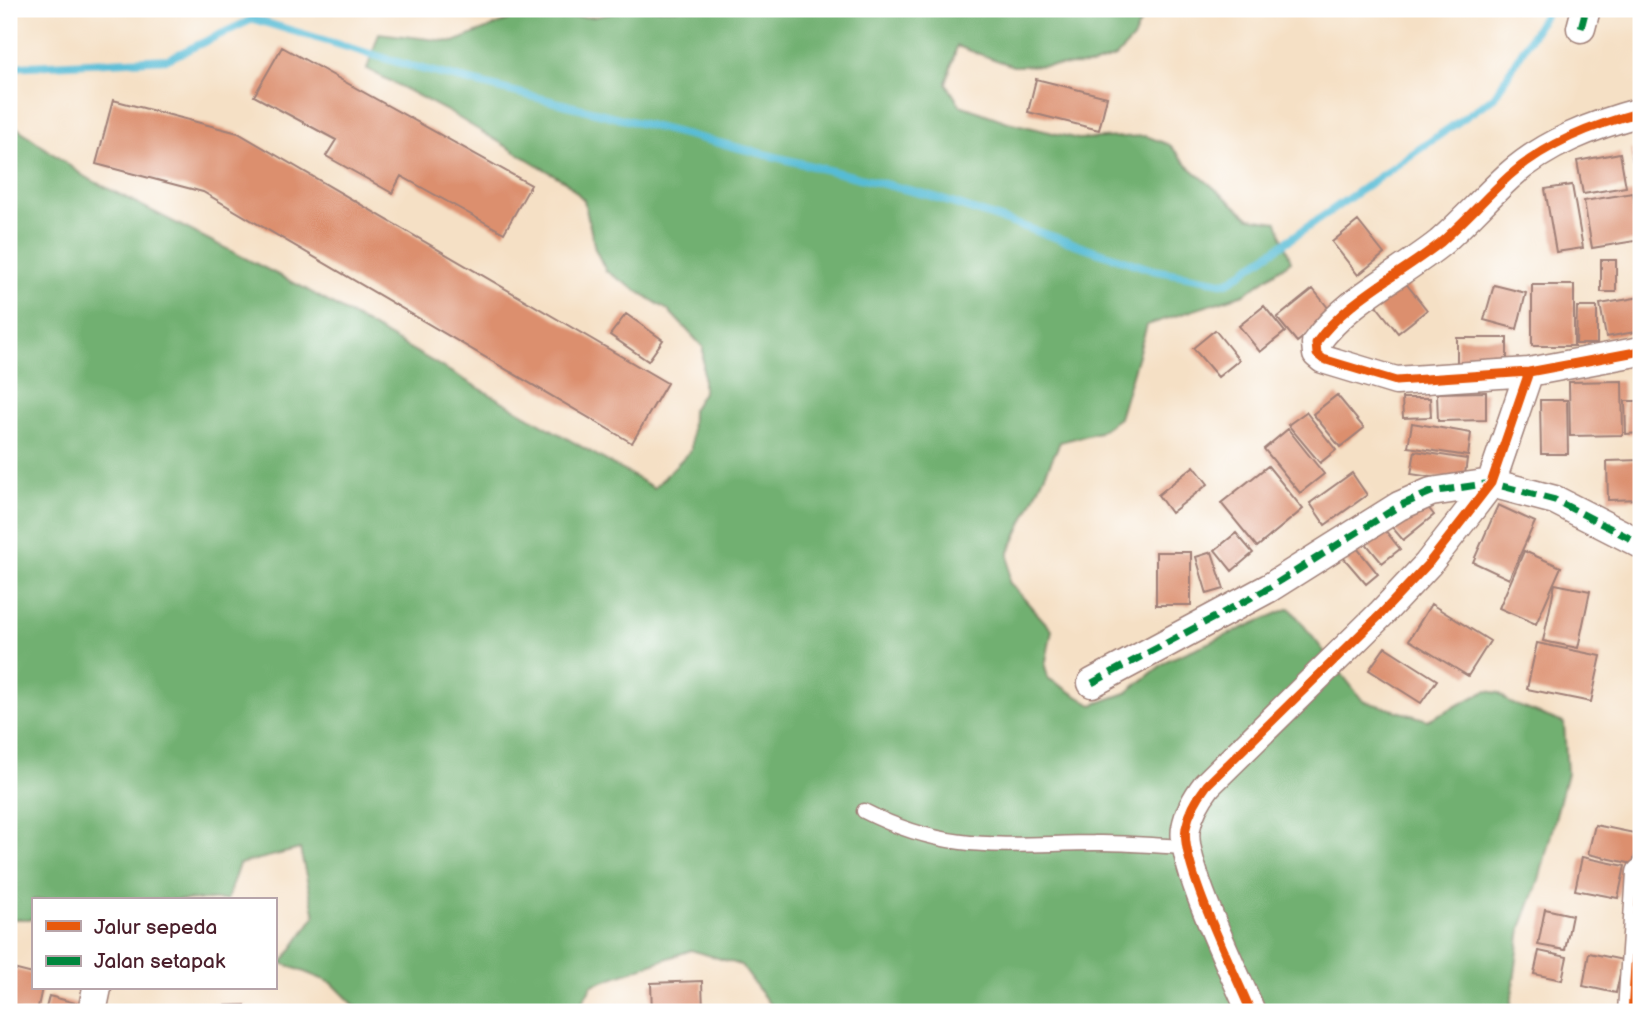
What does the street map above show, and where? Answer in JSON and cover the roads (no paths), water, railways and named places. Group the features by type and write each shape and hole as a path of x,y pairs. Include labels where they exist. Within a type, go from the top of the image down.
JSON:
{"street":[{"path":"1641,112 1584,130 1542,151 1510,175 1440,242 1364,297 1316,343 1317,354 1323,359 1396,381 1529,372 1641,351"},
{"path":"1251,1012 1192,876 1185,847 1185,829 1194,803 1207,785 1381,614 1427,564 1490,483 1529,372"},
{"path":"1092,683 1269,588 1399,506 1431,492 1490,483 1555,500 1641,544"},
{"path":"1635,1011 1641,873"},
{"path":"92,1012 97,990"}],"lane":[{"path":"864,811 912,833 962,844 1000,847 1096,842 1185,847"}],"waterway":[{"path":"9,67 168,59 253,19 414,67 928,195 1153,270 1227,283 1494,97 1548,9"}]}
